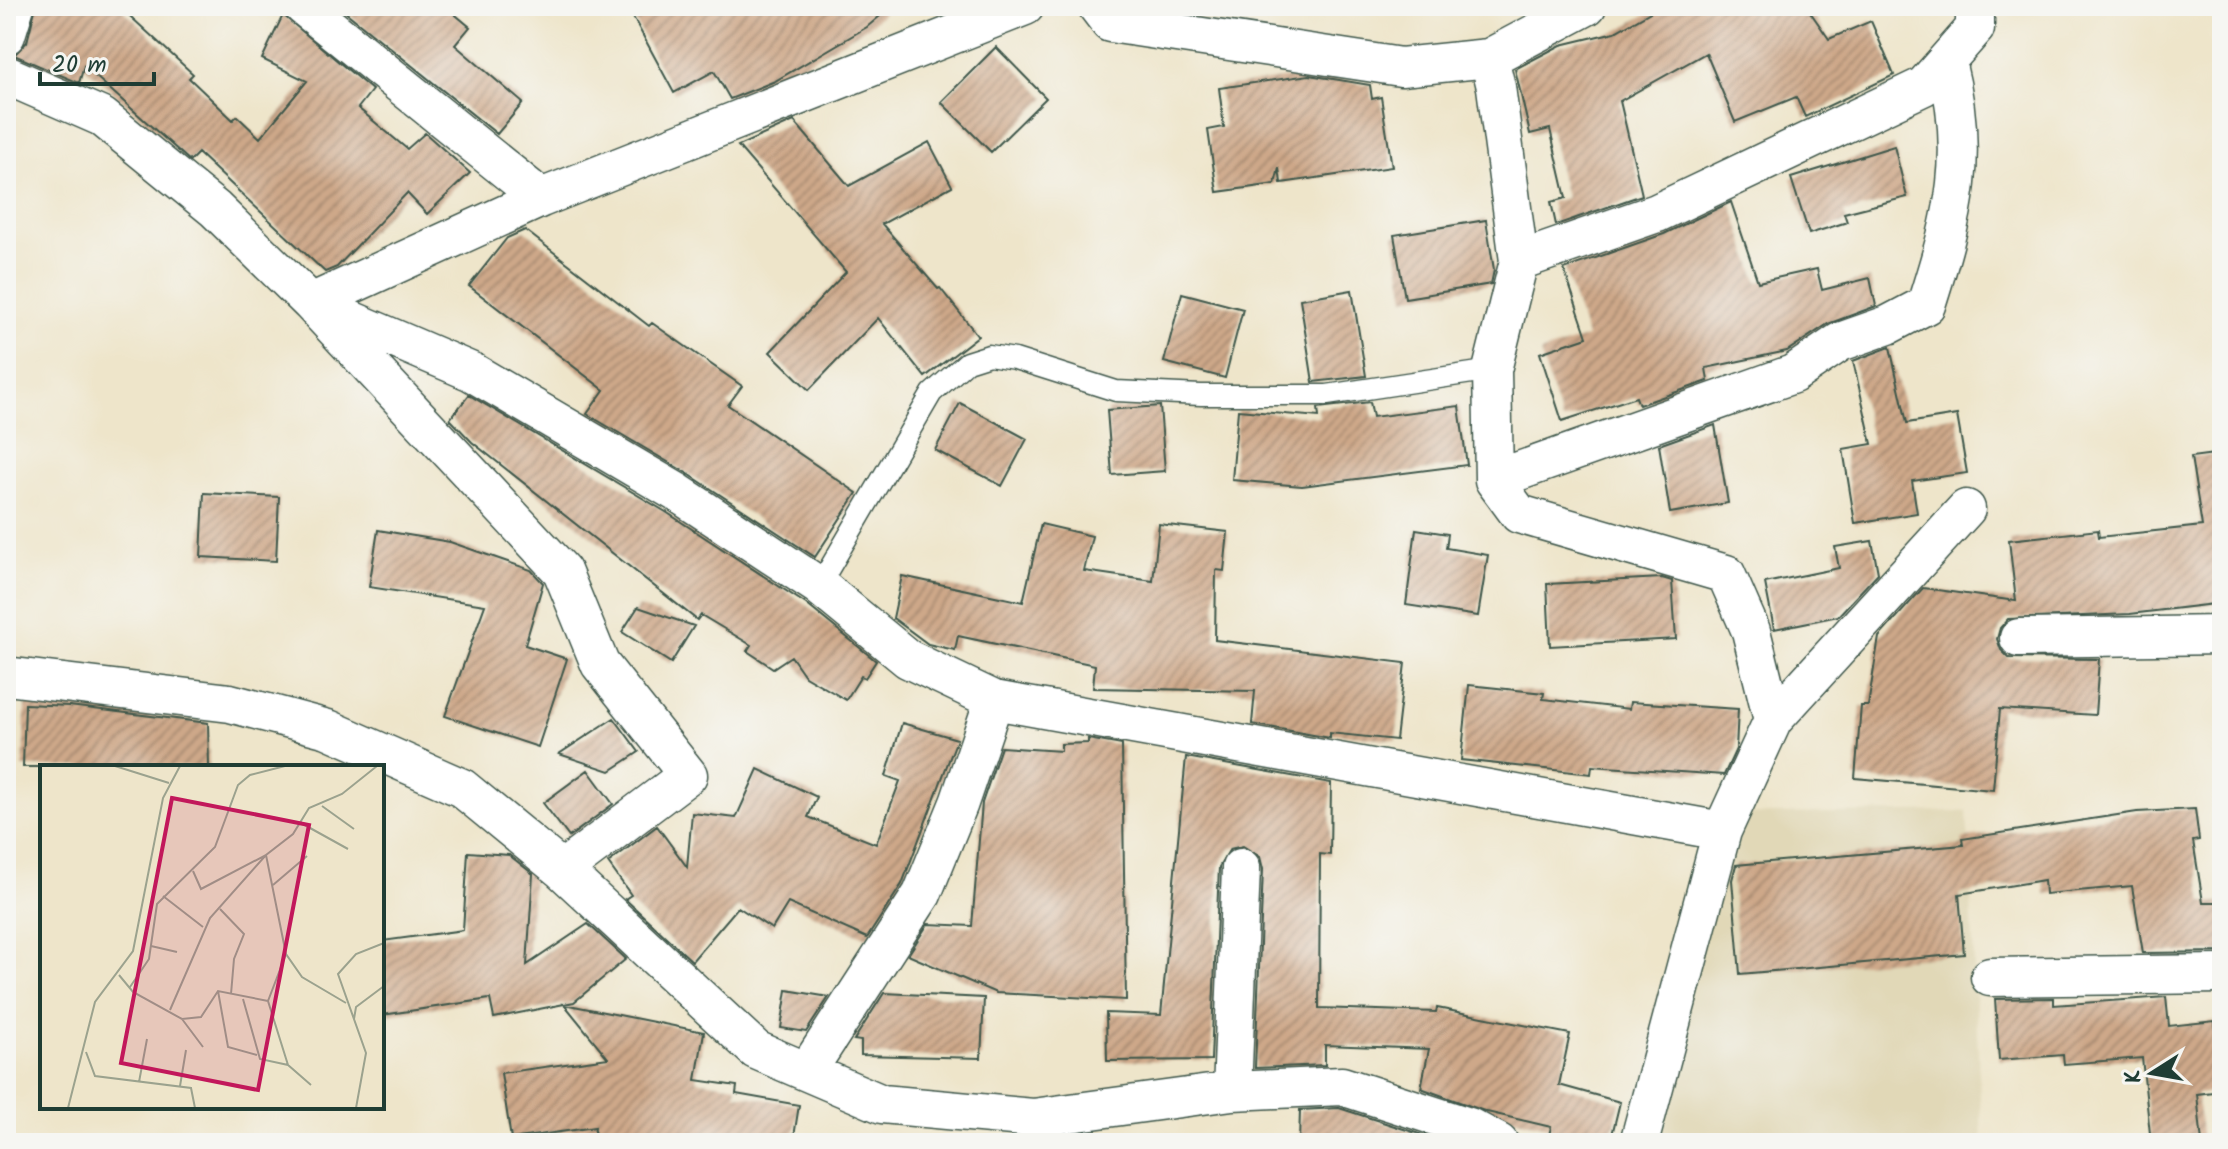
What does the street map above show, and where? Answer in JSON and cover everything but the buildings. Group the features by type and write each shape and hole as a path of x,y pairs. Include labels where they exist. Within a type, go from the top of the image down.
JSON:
{"street":[{"path":"6,35 15,6"},
{"path":"303,6 541,198"},
{"path":"311,303 541,198 1025,6"},
{"path":"1097,6 1110,23 1401,67 1489,58 1587,6"},
{"path":"1519,261 1671,207 1924,86 1975,28 1975,6"},
{"path":"1489,58 1496,87 1519,261 1492,370 1494,480 1519,514 1726,574 1751,631 1773,720"},
{"path":"1494,480 1793,374 1840,342 1888,325 1926,305 1959,181 1955,98 1946,61"},
{"path":"6,75 102,117 215,209 311,303 562,571 600,664 688,775 562,870"},
{"path":"311,303 472,372 678,493 819,586 908,659 994,700 1722,831"},
{"path":"1639,1143 1722,831 1773,720 1966,509"},
{"path":"2019,638 2222,635"},
{"path":"6,676 230,703 328,729 462,788 562,870 756,1050 882,1104 1033,1118 1232,1091 1342,1086 1469,1127 1499,1143"},
{"path":"807,1071 922,894 959,803 994,700"},
{"path":"1232,1091 1241,868"},
{"path":"1990,977 2222,974"}],"lane":[{"path":"819,586 932,393 967,362 989,355 1015,359 1116,391 1201,395 1327,395 1492,370"}],"shaded area":[{"path":"1967,811 1982,1143 1642,1143 1712,815"}]}
